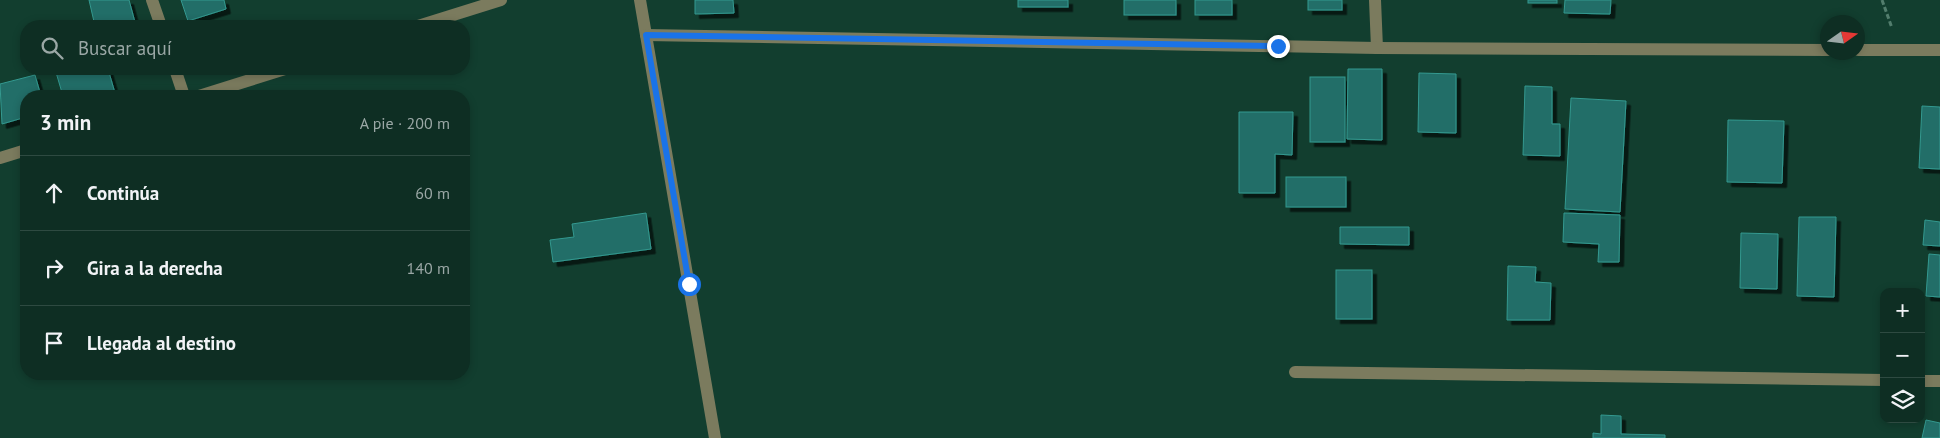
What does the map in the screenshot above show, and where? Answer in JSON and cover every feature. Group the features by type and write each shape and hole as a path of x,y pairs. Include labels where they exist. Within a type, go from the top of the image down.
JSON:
{"street":[{"path":"152,0 159,20"},
{"path":"437,20 501,0"},
{"path":"640,0 715,438"},
{"path":"1376,0 1377,48"},
{"path":"646,35 1377,48 1820,50"},
{"path":"1865,50 1940,50"},
{"path":"177,75 182,90"},
{"path":"218,90 266,75"},
{"path":"0,158 20,152"},
{"path":"1295,372 1880,380"},
{"path":"1925,381 1940,381"}],"path":[{"path":"1882,0 1900,50"}],"building":[{"path":"89,0 129,0 134,20 94,20"},
{"path":"181,0 224,0 226,9 188,20"},
{"path":"695,0 733,0 734,13 695,14"},
{"path":"1018,0 1068,0 1068,7 1018,7"},
{"path":"1124,0 1176,0 1176,15 1124,15"},
{"path":"1195,0 1232,0 1232,15 1195,15"},
{"path":"1308,0 1342,0 1342,10 1308,10"},
{"path":"1528,0 1557,0 1557,3 1528,3"},
{"path":"1565,0 1611,0 1610,14 1564,13"},
{"path":"1348,69 1382,69 1382,140 1347,139"},
{"path":"1419,73 1456,74 1456,133 1418,132"},
{"path":"35,75 39,90 20,90 20,119 2,124 0,84"},
{"path":"57,75 110,75 114,90 61,90"},
{"path":"1310,77 1345,77 1345,142 1310,142"},
{"path":"1525,86 1552,87 1552,124 1560,124 1560,156 1523,155"},
{"path":"1571,98 1626,101 1620,212 1565,209"},
{"path":"1922,106 1940,107 1940,169 1919,168"},
{"path":"1239,112 1293,112 1292,155 1275,154 1275,193 1239,193"},
{"path":"1728,120 1784,121 1782,183 1727,182"},
{"path":"1286,177 1346,177 1346,207 1286,207"},
{"path":"646,213 651,249 553,262 550,240 574,237 572,224"},
{"path":"1564,213 1620,215 1619,262 1598,262 1599,244 1563,242"},
{"path":"1799,217 1836,217 1834,297 1797,296"},
{"path":"1925,220 1940,222 1940,246 1923,245"},
{"path":"1340,227 1409,227 1409,245 1340,244"},
{"path":"1741,233 1778,234 1777,289 1740,288"},
{"path":"1929,254 1940,255 1940,297 1926,296"},
{"path":"1508,266 1536,267 1535,282 1551,283 1550,320 1507,320"},
{"path":"1336,270 1372,270 1372,319 1336,319"},
{"path":"1601,415 1621,416 1621,434 1665,435 1665,438 1593,438 1593,433 1601,434"},
{"path":"1926,420 1940,423 1940,438 1922,438"}],"route":[{"path":"689,284 646,35 1278,46"}]}
